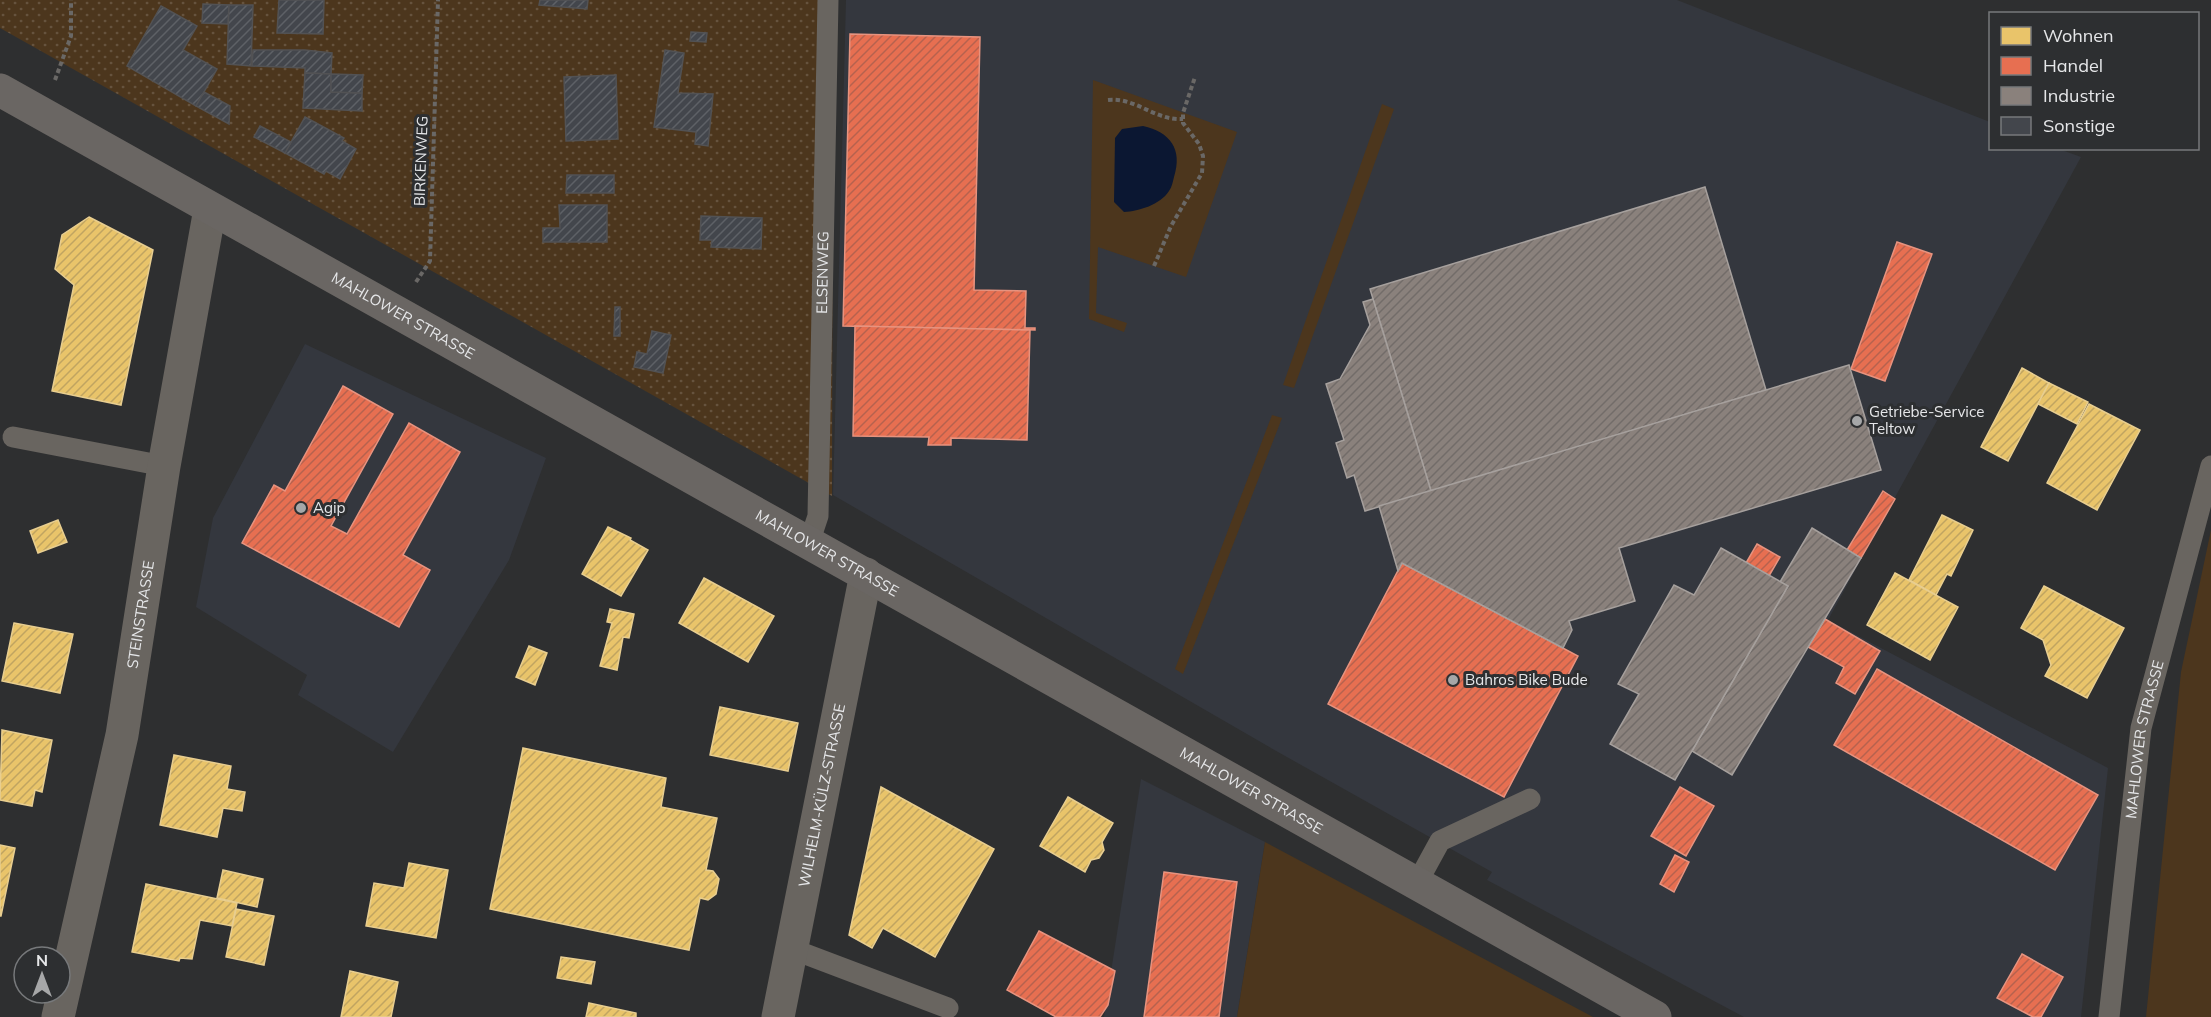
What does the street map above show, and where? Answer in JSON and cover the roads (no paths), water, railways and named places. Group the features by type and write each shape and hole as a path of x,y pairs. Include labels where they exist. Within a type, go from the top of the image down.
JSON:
{"main road":[{"name":"MAHLOWER STRASSE","path":"0,90 1655,1017"}],"street":[{"name":"STEINSTRASSE","path":"58,1017 122,735 164,466 210,209"},
{"name":"WILHELM-KÜLZ-STRASSE","path":"778,1017 866,574"}],"lane":[{"name":"ELSENWEG","path":"809,543 818,516 828,0"},
{"path":"13,437 164,466"},
{"name":"MAHLOWER STRASSE","path":"2109,1017 2141,728 2211,465"},
{"path":"1417,883 1440,841 1530,799"},
{"path":"792,949 948,1008"}],"water":[{"path":"1143,126 1167,137 1172,143 1177,158 1176,167 1171,188 1165,196 1155,204 1124,212 1114,202 1115,138 1122,129"}],"place":[{"name":"Getriebe-Service Teltow","path":"1857,421"},
{"name":"Agip","path":"301,508"},
{"name":"Bahros Bike Bude","path":"1453,680"}]}
